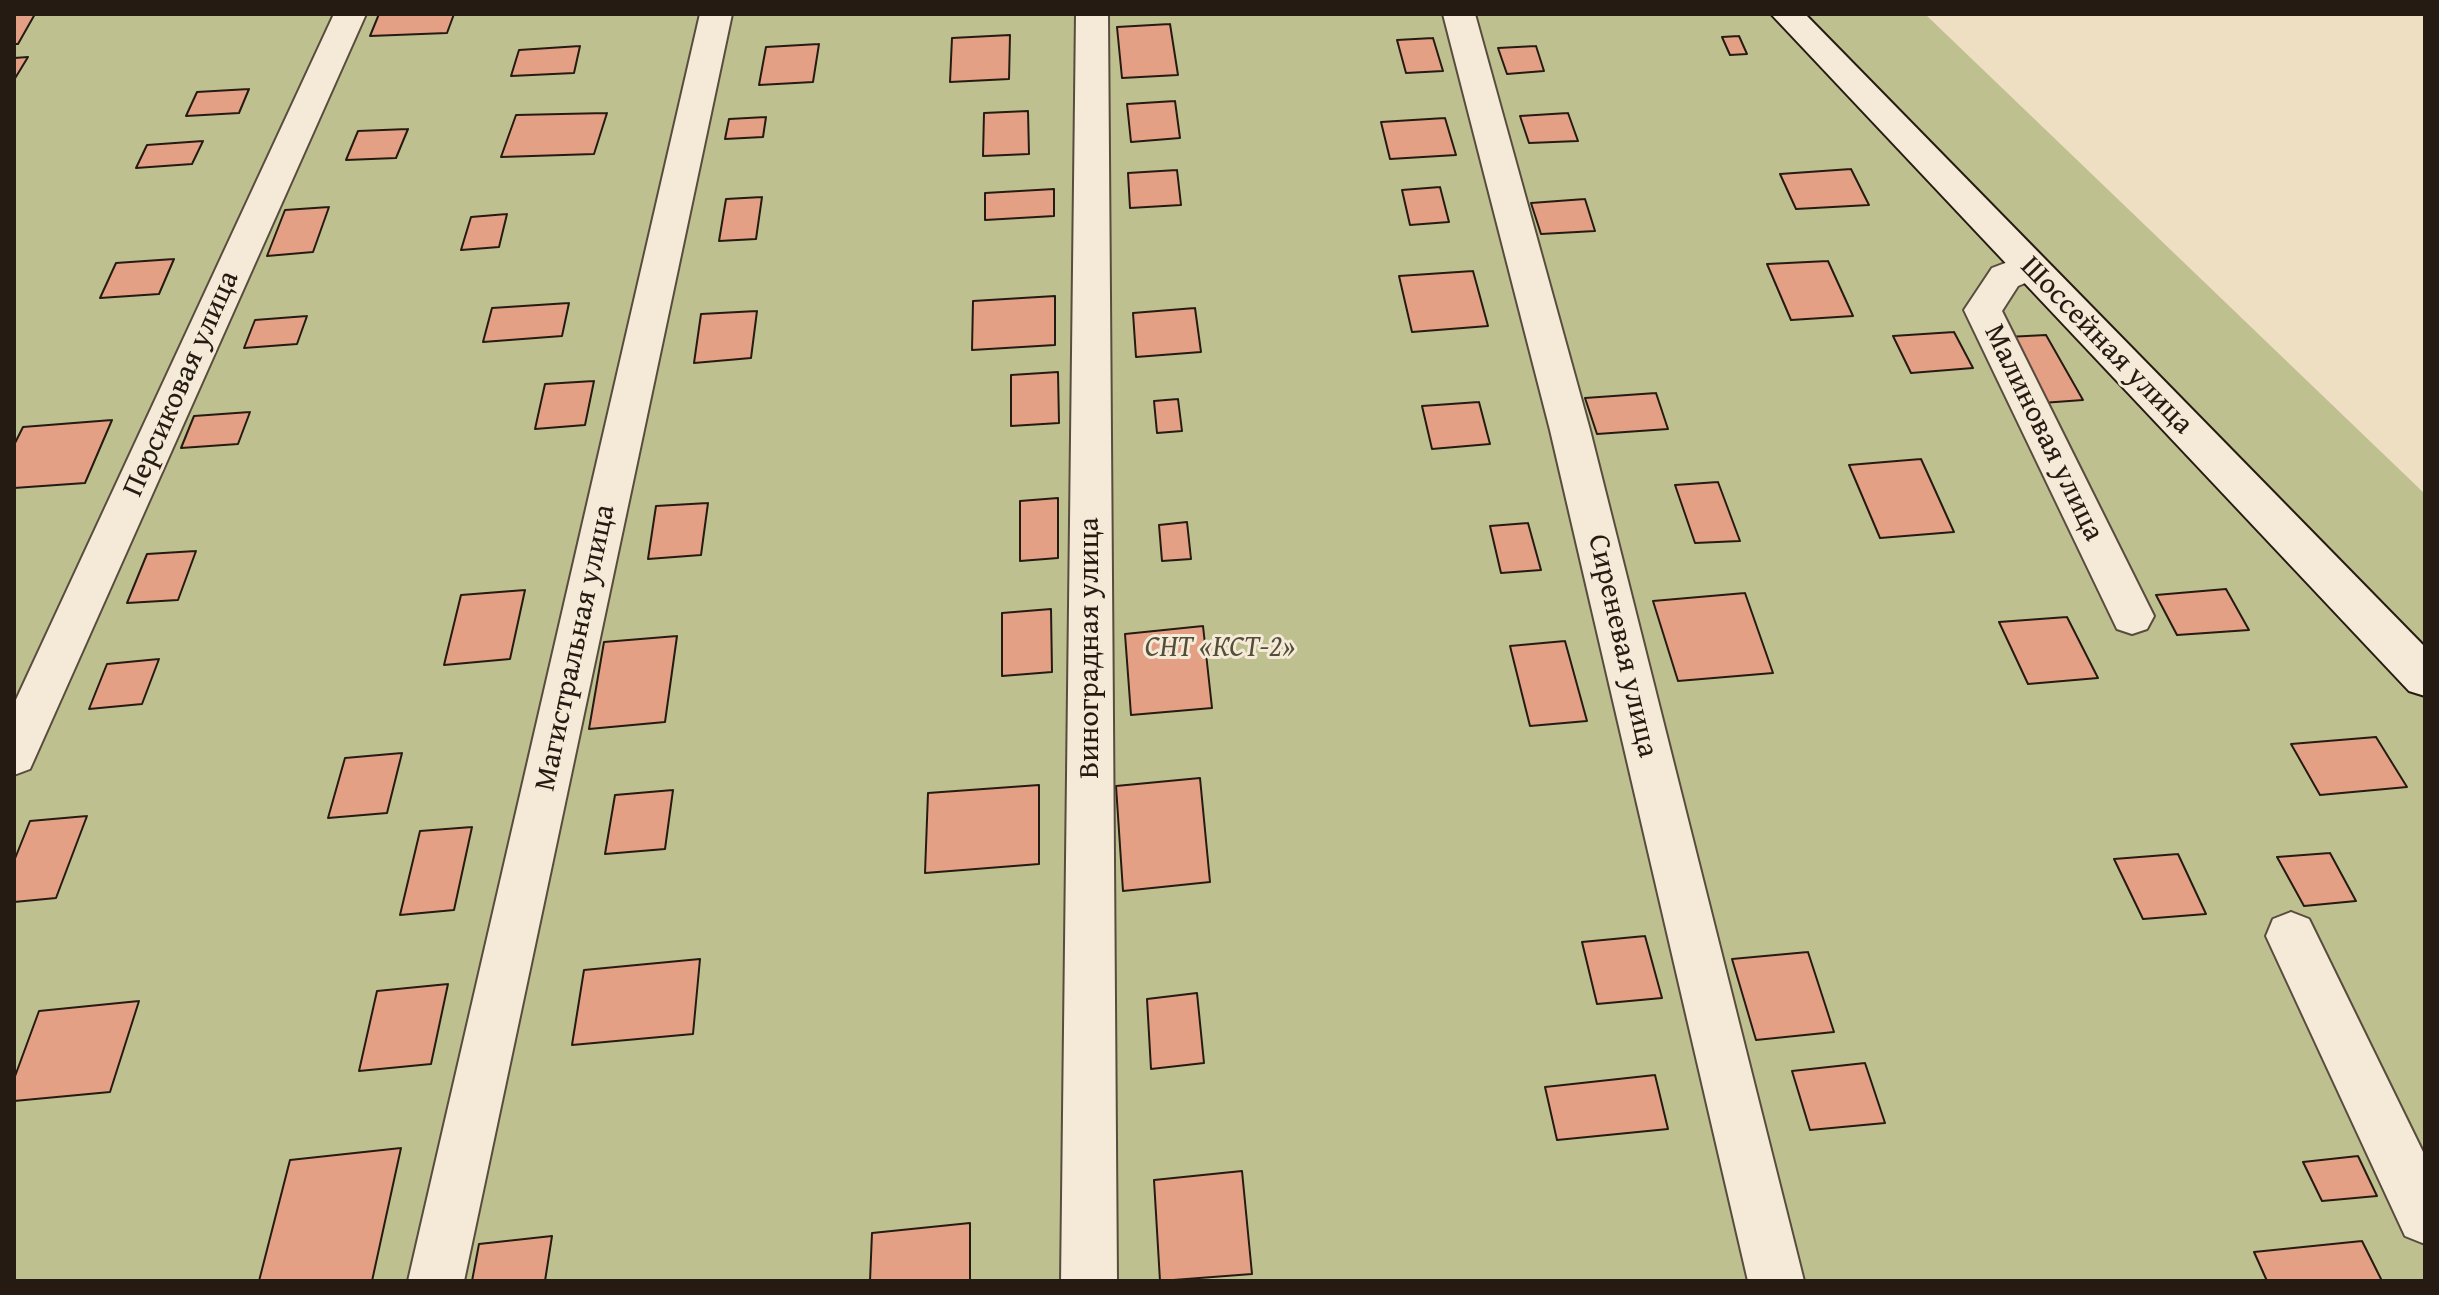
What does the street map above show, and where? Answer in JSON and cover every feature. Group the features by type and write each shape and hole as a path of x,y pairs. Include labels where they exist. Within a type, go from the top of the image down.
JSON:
{"street":[{"name":"Персиковая улица","path":"14,754 350,14"},
{"name":"Магистральная улица","path":"436,1281 716,14"},
{"name":"Виноградная улица","path":"1089,1281 1092,14"},
{"name":"Сиреневая улица","path":"1459,14 1570,430 1776,1281"},
{"name":"Шоссейная улица","path":"1787,14 2425,677"},
{"name":"Малиновая улица","path":"2029,267 2005,277 1983,310 2132,616"},
{"path":"2291,936 2425,1216"}],"green space":[{"name":"СНТ «КСТ-2»","path":"14,14 1925,14 2425,494 2425,1281 14,1281"}],"building":[{"path":"35,14 18,44 14,44 14,15"},
{"path":"379,14 454,14 447,33 370,36"},
{"path":"1170,24 1178,75 1122,78 1117,27"},
{"path":"1010,35 1009,79 950,82 952,38"},
{"path":"1739,36 1747,54 1730,55 1722,37"},
{"path":"1433,38 1443,71 1406,73 1397,40"},
{"path":"819,44 813,82 759,85 766,47"},
{"path":"580,46 574,73 511,76 519,50"},
{"path":"1536,46 1544,71 1507,74 1498,48"},
{"path":"28,57 14,80 14,58"},
{"path":"249,89 239,113 186,116 197,92"},
{"path":"1175,101 1180,138 1131,142 1127,104"},
{"path":"1028,111 1029,154 983,156 984,113"},
{"path":"607,113 594,154 501,157 516,115"},
{"path":"1568,113 1578,141 1529,143 1520,116"},
{"path":"766,117 763,137 725,139 729,119"},
{"path":"1445,118 1456,155 1390,159 1381,122"},
{"path":"408,129 396,158 346,160 358,131"},
{"path":"203,141 192,164 136,168 147,145"},
{"path":"1851,169 1869,205 1796,209 1780,174"},
{"path":"1177,170 1181,205 1130,208 1128,173"},
{"path":"1440,187 1449,222 1410,225 1402,190"},
{"path":"1054,189 1054,216 985,220 985,193"},
{"path":"762,197 756,239 719,241 726,199"},
{"path":"1585,199 1595,231 1541,234 1531,203"},
{"path":"329,207 313,252 267,256 285,210"},
{"path":"507,214 499,247 461,250 471,217"},
{"path":"174,259 159,294 100,298 116,263"},
{"path":"1828,261 1853,316 1791,320 1767,264"},
{"path":"1473,271 1488,326 1412,332 1399,276"},
{"path":"1055,296 1055,345 972,350 973,301"},
{"path":"569,303 562,336 483,342 492,308"},
{"path":"1195,308 1201,352 1136,357 1133,313"},
{"path":"757,311 751,358 694,363 701,314"},
{"path":"307,316 297,344 244,348 255,320"},
{"path":"1954,332 1973,368 1911,373 1893,336"},
{"path":"2046,335 2083,400 2042,403 2007,337"},
{"path":"1058,372 1059,423 1011,426 1011,375"},
{"path":"594,381 585,425 535,429 545,384"},
{"path":"1656,393 1668,429 1597,434 1585,398"},
{"path":"1178,399 1182,431 1157,433 1154,401"},
{"path":"1479,402 1490,444 1432,449 1422,406"},
{"path":"250,412 238,444 181,448 194,416"},
{"path":"112,420 85,483 14,488 14,445 23,427"},
{"path":"1921,459 1954,532 1880,538 1849,465"},
{"path":"1718,482 1740,541 1695,543 1675,485"},
{"path":"1058,498 1058,558 1020,561 1020,501"},
{"path":"708,503 701,555 648,559 656,506"},
{"path":"1187,522 1191,559 1162,561 1159,525"},
{"path":"1528,523 1541,570 1501,573 1490,526"},
{"path":"196,551 178,600 127,603 147,554"},
{"path":"2226,589 2249,630 2177,635 2156,595"},
{"path":"525,590 510,659 444,665 461,595"},
{"path":"1745,593 1773,673 1678,681 1653,601"},
{"path":"1051,609 1052,672 1002,676 1002,613"},
{"path":"2067,617 2098,678 2028,684 1999,622"},
{"path":"1203,626 1212,708 1131,715 1125,634"},
{"path":"677,636 665,722 589,729 604,642"},
{"path":"1565,641 1587,721 1530,726 1510,646"},
{"path":"159,659 142,704 89,709 107,664"},
{"path":"2376,737 2407,787 2320,795 2291,744"},
{"path":"402,753 387,813 328,818 345,758"},
{"path":"1200,778 1210,882 1123,891 1116,786"},
{"path":"1039,785 1039,864 925,873 928,793"},
{"path":"673,790 665,849 605,854 615,795"},
{"path":"87,816 56,898 14,902 14,861 30,821"},
{"path":"472,827 454,910 400,915 420,831"},
{"path":"2330,853 2356,901 2304,906 2277,857"},
{"path":"2178,854 2206,914 2143,919 2114,859"},
{"path":"1645,936 1662,998 1597,1004 1582,942"},
{"path":"1808,952 1834,1032 1756,1040 1732,959"},
{"path":"700,959 693,1034 572,1045 584,970"},
{"path":"448,984 431,1064 359,1071 377,991"},
{"path":"1197,993 1204,1063 1151,1069 1147,999"},
{"path":"139,1001 110,1092 14,1101 14,1079 39,1011"},
{"path":"1865,1063 1885,1123 1810,1130 1792,1071"},
{"path":"1655,1075 1668,1129 1557,1140 1545,1087"},
{"path":"401,1148 372,1281 259,1281 290,1160"},
{"path":"2358,1156 2377,1196 2322,1201 2303,1162"},
{"path":"1242,1171 1252,1274 1160,1281 1154,1180"},
{"path":"970,1223 970,1281 870,1281 872,1233"},
{"path":"552,1236 545,1281 472,1281 479,1244"},
{"path":"2362,1241 2382,1281 2267,1281 2254,1252"}]}
